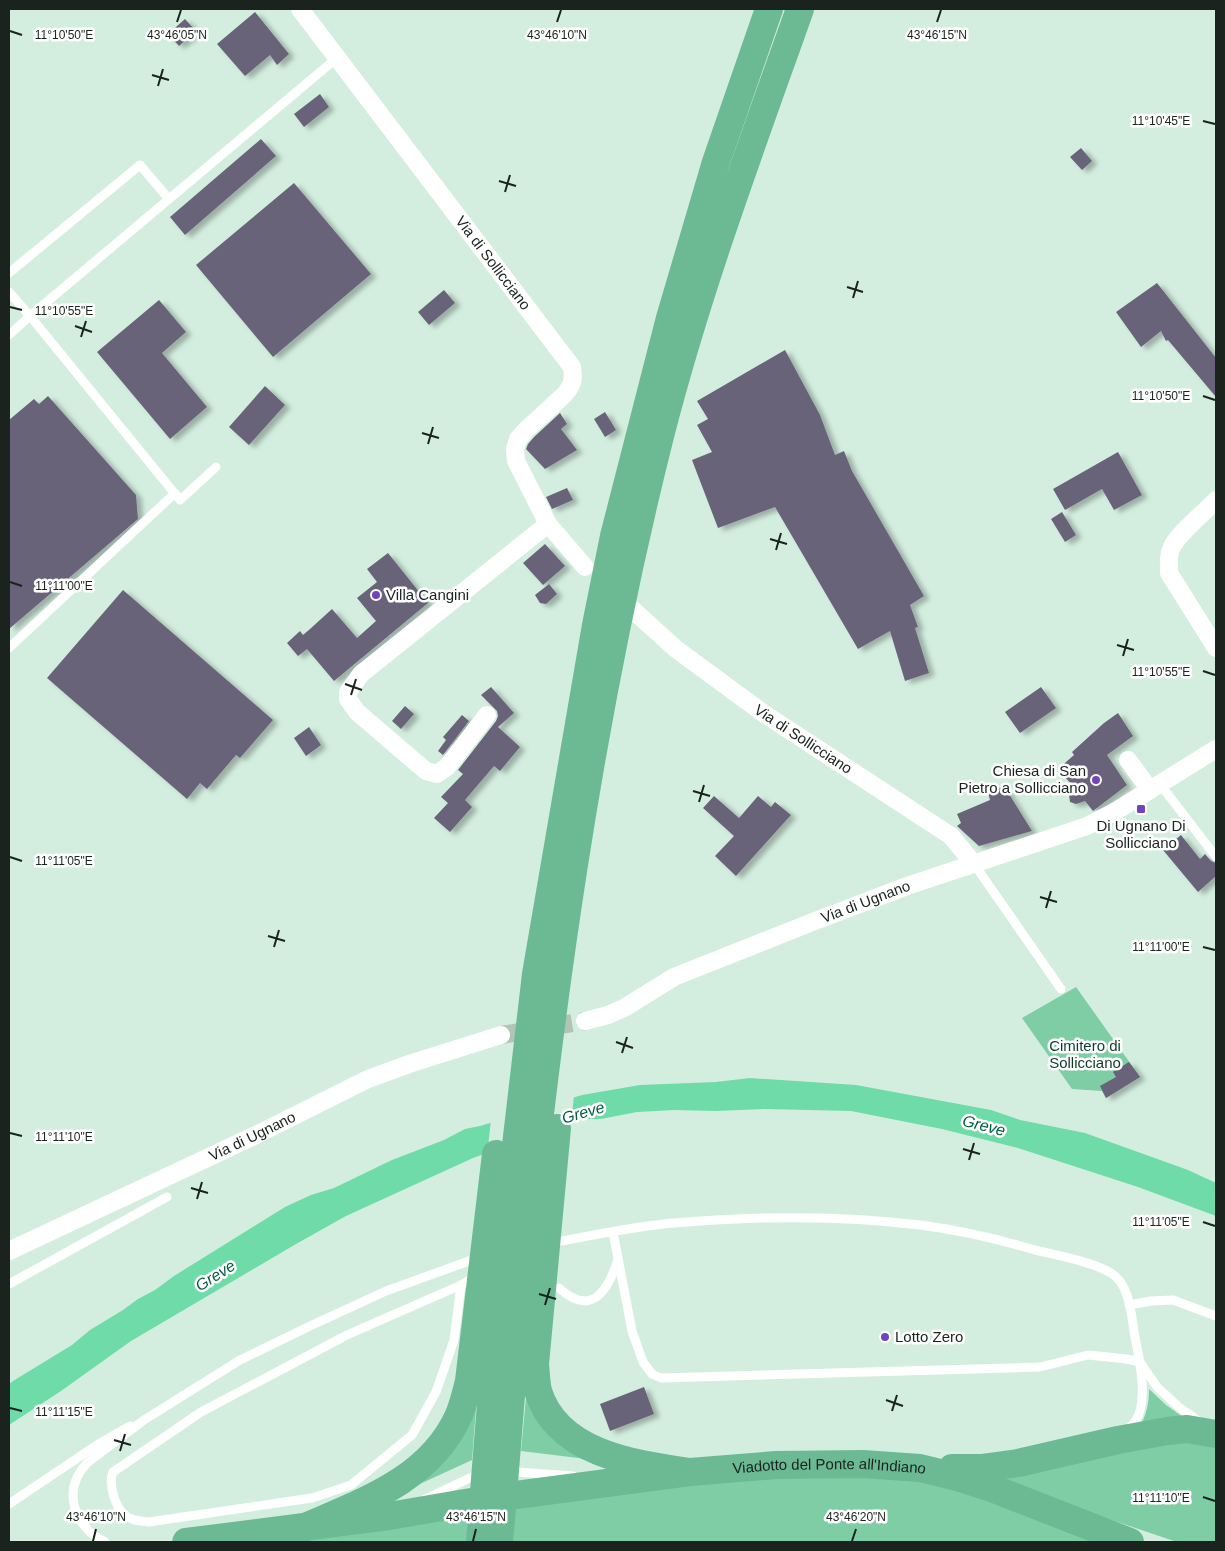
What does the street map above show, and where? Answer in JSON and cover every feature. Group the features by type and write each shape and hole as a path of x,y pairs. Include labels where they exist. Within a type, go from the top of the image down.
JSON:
{"highway":[{"path":"480,1542 498,1316 536,974 614,621 661,434 680,321 716,162 769,9"},
{"path":"680,321 800,9"},
{"path":"303,1528 371,1498 415,1472 438,1447 453,1427 459,1415 469,1381 501,1108 528,920 614,621"},
{"path":"614,621 587,873 566,1026 535,1364 538,1391 552,1418 563,1430 608,1456 645,1466 690,1472"},
{"path":"499,1542 519,1310 558,973 614,621"},
{"path":"920,1468 981,1468 1018,1463 1167,1430 1187,1429 1216,1434"},
{"name":"Viadotto del Ponte all'Indiano","path":"517,1484 628,1480 690,1472 776,1465 863,1464 920,1468 994,1489 1130,1542"},
{"path":"186,1542 389,1516 472,1490"}],"street":[{"name":"Via di Sollicciano","path":"300,9 572,367 574,378 570,387 518,439 515,449 516,461 548,524 585,567"},
{"path":"1216,500 1171,548 1169,572 1216,648"},
{"path":"487,715 447,767 437,774 426,771 357,712 348,699 348,692 361,674 548,524"},
{"name":"Via di Sollicciano","path":"614,621 676,649 763,713 950,836 974,864"},
{"name":"Via di Ugnano","path":"585,1021 608,1015 624,1008 670,979 710,962 907,886 1087,826 1116,811 1216,749"},
{"path":"1128,760 1155,787"},
{"name":"Via di Ugnano","path":"9,1251 256,1135 368,1079 501,1035"}],"lane":[{"path":"9,335 338,57"},
{"path":"9,273 140,165 169,199"},
{"path":"9,292 180,500 216,467"},
{"path":"9,648 175,493"},
{"path":"1155,787 1216,857"},
{"path":"974,864 1061,989"},
{"path":"9,1284 167,1197"},
{"path":"562,1241 673,1223 769,1218 865,1221 921,1225 1005,1241 1091,1265 1111,1273 1123,1286 1129,1305 1140,1362 1142,1399 1140,1410 1136,1420 1118,1440"},
{"path":"613,1232 632,1332 643,1362 652,1374 661,1378 1040,1367 1088,1355 1140,1362 1157,1387 1180,1408 1216,1434"},
{"path":"559,1288 565,1294 578,1300 594,1299 601,1295 606,1288 613,1276 618,1260"},
{"path":"105,1542 88,1531 79,1520 74,1503 74,1486 82,1468 87,1463 144,1420 240,1360 386,1291 469,1261"},
{"path":"461,1285 454,1340 436,1392 412,1435 352,1485 312,1498 149,1522 130,1519 124,1516 111,1488 110,1478 112,1472 196,1414 347,1335 471,1279"},
{"path":"1129,1305 1173,1300 1216,1316"},
{"path":"9,1504 115,1433 144,1420"}],"green space":[{"name":"Cimitero di Sollicciano","path":"1076,987 1140,1077 1106,1098 1102,1091 1072,1089 1022,1018"},
{"path":"528,1376 595,1460 521,1451"},
{"path":"478,1382 472,1460 398,1494"},
{"path":"1149,1389 1166,1405 1186,1419 1139,1429 1147,1410"},
{"path":"1188,1441 1207,1444 1216,1448 1216,1542 1177,1542 981,1476"},
{"path":"885,1476 923,1480 1113,1542 256,1542 606,1493 778,1477"}],"water":[{"name":"Greve","path":"750,1078 856,1085 991,1110 1020,1120 1085,1133 1188,1170 1216,1183 1216,1216 1138,1187 1018,1148 942,1129 851,1111 764,1109 674,1110 637,1112 601,1119 581,1119 473,1158 346,1216 131,1341 9,1425 9,1384 72,1345 90,1330 138,1299 285,1207 311,1195 334,1188 392,1160 444,1140 465,1129 582,1095 640,1085 716,1082"}],"pier":[{"path":"574,1095 571,1125 487,1156 491,1120"}],"building":[{"path":"255,12 289,54 277,65 270,55 245,76 217,44"},
{"path":"185,19 196,31 179,46 168,34"},
{"path":"320,94 329,107 304,127 294,114"},
{"path":"261,139 276,156 185,235 170,217"},
{"path":"1081,148 1092,161 1082,170 1070,157"},
{"path":"294,183 371,274 273,357 196,265"},
{"path":"1157,283 1216,358 1216,397 1168,340 1166,341 1161,331 1141,347 1116,312"},
{"path":"444,290 455,303 429,325 418,312"},
{"path":"159,300 186,332 162,353 207,407 170,439 97,352"},
{"path":"785,350 820,415 835,455 844,451 852,471 924,596 910,605 918,627 915,628 929,673 905,681 890,631 858,649 775,507 718,528 692,460 712,452 697,425 708,419 697,401"},
{"path":"265,386 285,405 249,445 229,427"},
{"path":"48,396 136,495 138,519 9,629 9,420 34,399 39,404"},
{"path":"605,412 616,430 605,437 594,419"},
{"path":"560,413 567,424 561,429 577,450 545,469 526,449 534,437"},
{"path":"1118,452 1142,495 1114,510 1102,489 1065,510 1053,489"},
{"path":"567,488 573,500 552,509 546,497"},
{"path":"1062,512 1076,535 1065,542 1051,519"},
{"path":"545,544 565,566 543,585 523,563"},
{"path":"388,553 428,603 334,681 307,649 298,656 287,643 300,631 303,635 332,609 357,638 376,621 357,598 377,582 367,569"},
{"path":"549,584 557,594 546,604 540,603 535,595"},
{"path":"123,590 273,720 240,758 236,755 207,789 200,783 187,799 47,678"},
{"path":"491,687 514,713 498,727 520,747 500,771 494,766 465,800 472,807 450,832 434,818 448,803 441,797 463,774 458,770 496,721 497,711 481,695"},
{"path":"1041,687 1056,708 1020,733 1005,712"},
{"path":"405,706 414,714 401,729 392,721"},
{"path":"1118,713 1133,736 1107,755 1127,785 1093,811 1085,801 1076,804 1070,802 1069,795 1073,786 1058,769 1074,755 1072,752"},
{"path":"462,715 469,721 443,755 438,751 446,740 443,737"},
{"path":"309,727 321,745 306,756 294,738"},
{"path":"1004,786 1032,831 979,846 957,826 961,823 957,814 990,800 988,792"},
{"path":"714,796 739,818 758,796 771,807 775,802 791,815 736,876 715,856 734,836 703,808"},
{"path":"1181,835 1200,859 1205,854 1211,861 1216,863 1216,876 1198,892 1163,850"},
{"path":"1129,1062 1140,1077 1106,1098 1100,1086 1116,1077 1113,1072"},
{"path":"644,1387 654,1414 610,1431 600,1404"}],"tunnel":[{"path":"501,1035 585,1021"}],"place":[{"name":"Villa Cangini","path":"376,595"},
{"name":"Chiesa di San Pietro a Sollicciano","path":"1096,780"},
{"name":"Di Ugnano Di Sollicciano","path":"1141,809"},
{"name":"Lotto Zero","path":"885,1337"}]}
